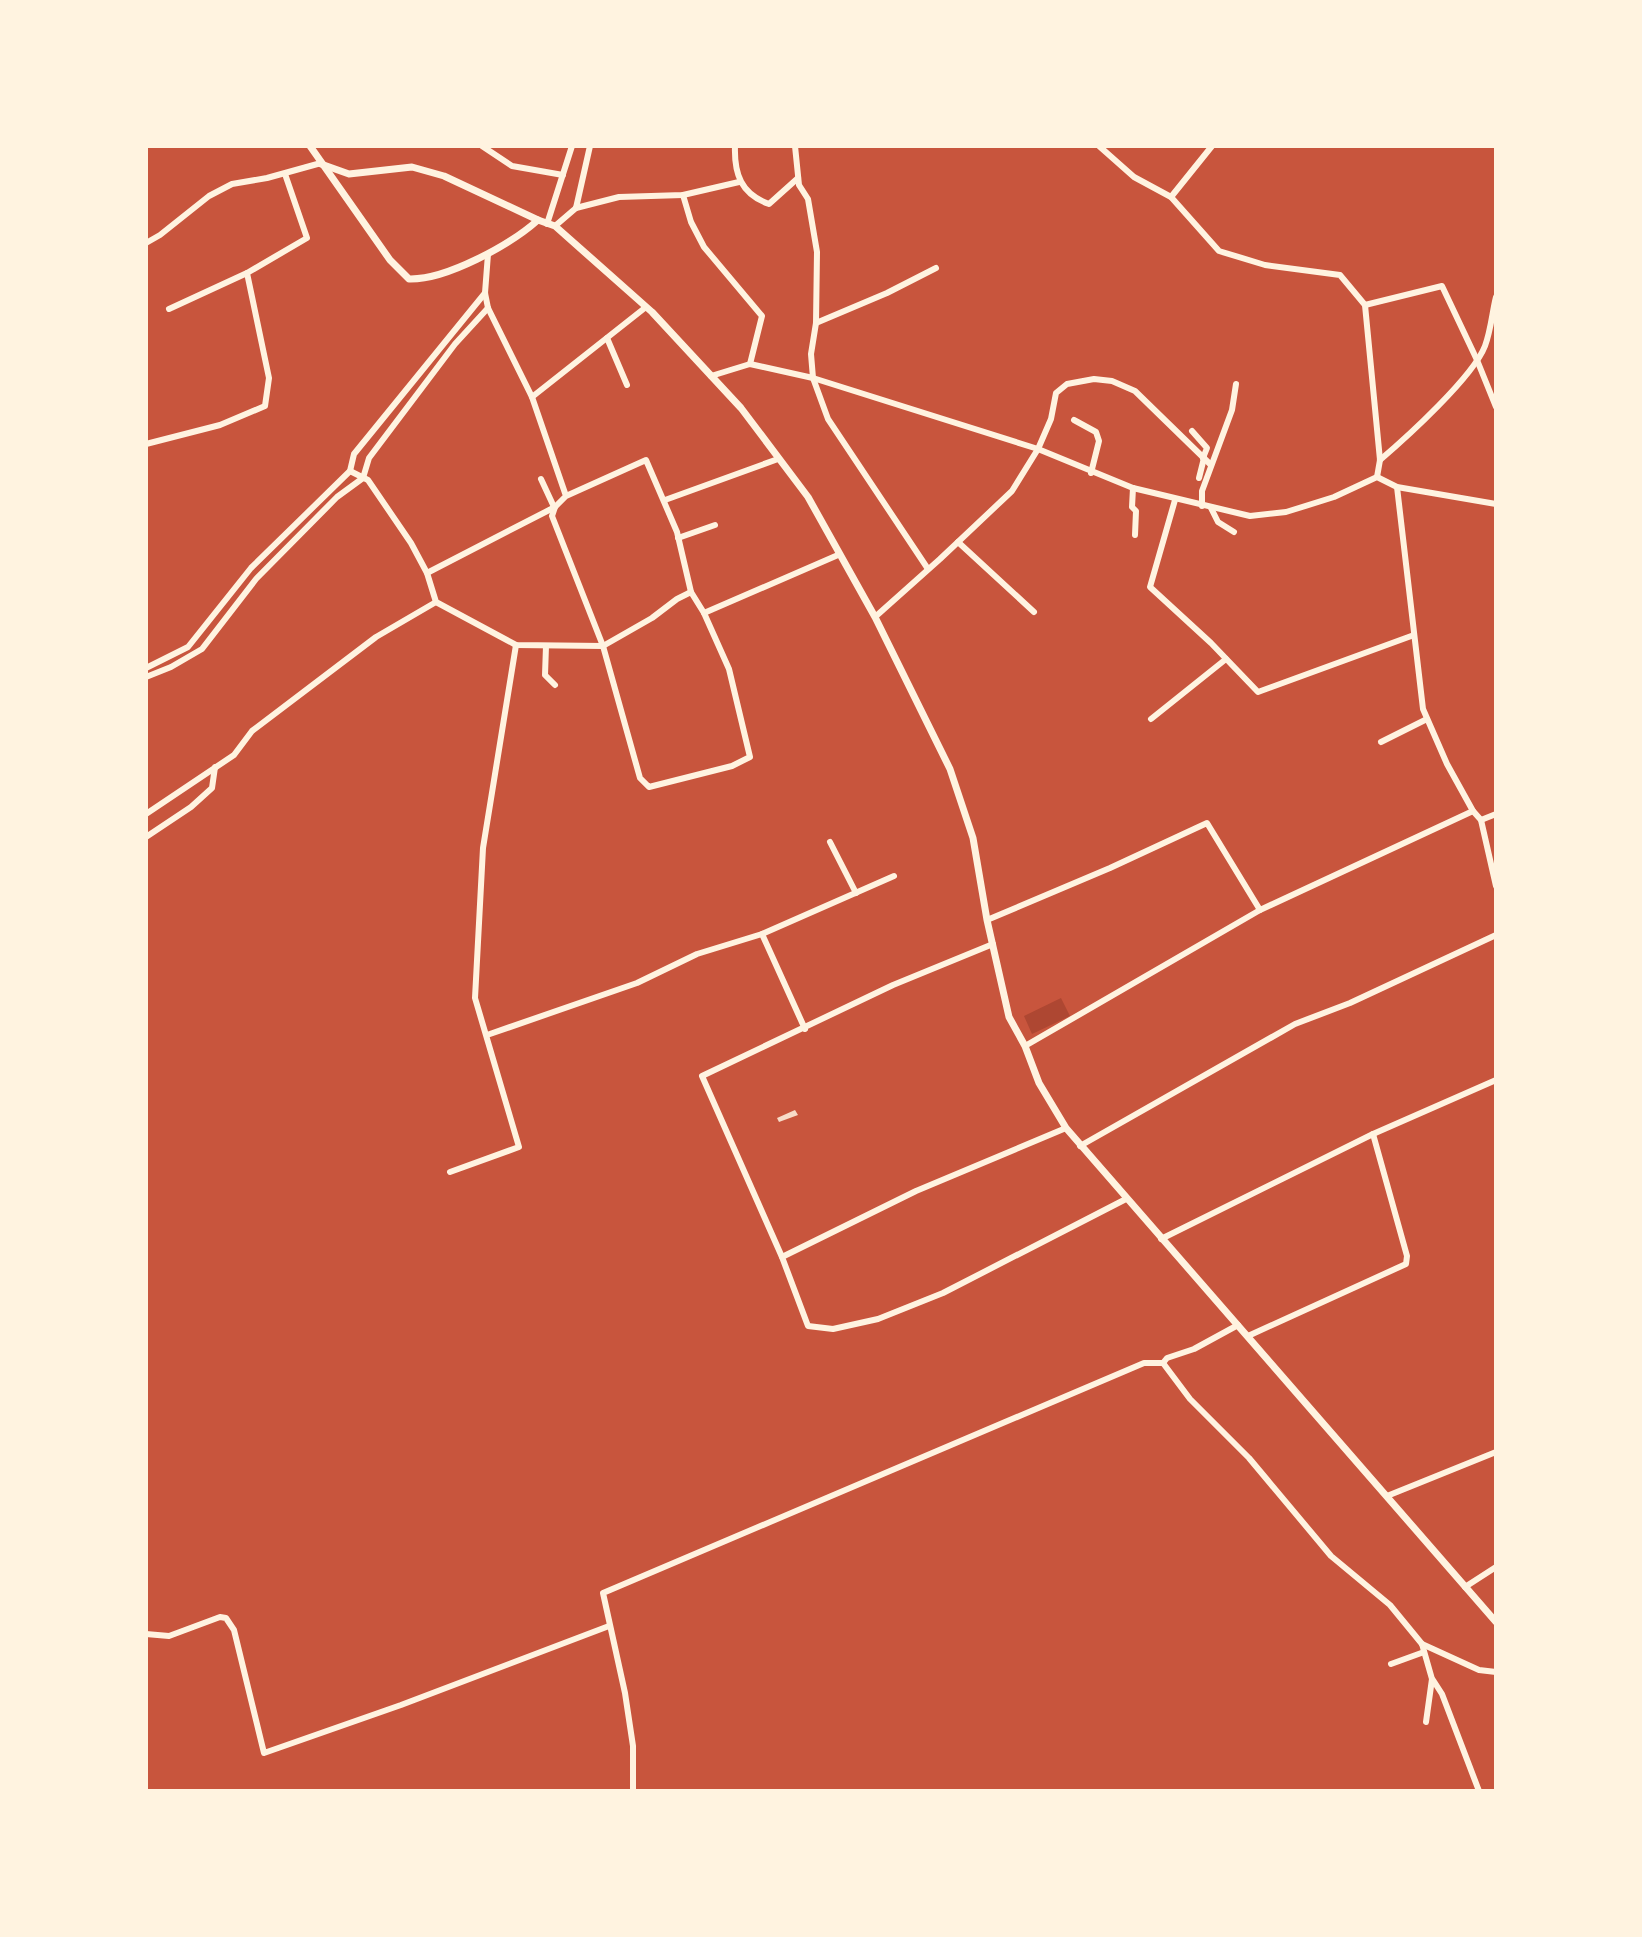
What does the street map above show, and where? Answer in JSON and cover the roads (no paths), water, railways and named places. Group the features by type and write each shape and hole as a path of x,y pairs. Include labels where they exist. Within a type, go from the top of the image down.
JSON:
{"street":[{"path":"310,146 390,260 409,279 423,279 488,254 518,238 538,220"},
{"path":"482,146 512,166 563,175"},
{"path":"551,225 572,146"},
{"path":"576,208 590,146"},
{"path":"735,146 734,165 739,182 757,200 769,204 798,178"},
{"path":"795,146 798,178 808,199 817,252 816,323 811,354 813,378 828,419 928,569"},
{"path":"1099,146 1134,177 1171,197 1219,251 1265,265 1340,275 1365,305 1380,460 1377,477"},
{"path":"1171,197 1212,146"},
{"path":"146,243 209,196 232,184 285,174 321,163 349,174 412,167 444,176 551,225 646,307 741,408 808,497 875,617 950,769 973,838 987,920 1009,1017 1025,1046 1039,1083 1066,1128 1496,1622"},
{"path":"169,309 247,273 307,238 285,174"},
{"path":"551,225 576,208 619,197 683,195 739,182"},
{"path":"683,195 691,222 704,247 762,316 750,364"},
{"path":"488,254 485,293 488,308 532,397 566,496"},
{"path":"816,323 936,268"},
{"path":"146,444 220,425 265,406 269,378 247,273"},
{"path":"1365,305 1442,286 1496,407"},
{"path":"146,668 188,647 251,568 350,471 354,454 485,293"},
{"path":"1380,460 1409,436 1477,360 1485,344 1496,297"},
{"path":"532,397 646,307"},
{"path":"146,677 202,649 256,579 337,497 363,478 369,458 455,344 488,308"},
{"path":"607,338 627,385"},
{"path":"711,376 750,364 813,378 1038,449 1133,488 1250,516 1286,512 1334,497 1377,477"},
{"path":"875,617 1012,491 1038,449 1051,419 1056,393 1067,384 1094,379 1112,381 1135,391 1211,465"},
{"path":"1202,506 1202,491 1232,410 1236,384"},
{"path":"1074,420 1096,432 1099,441 1091,473"},
{"path":"1192,431 1207,448 1199,478"},
{"path":"665,500 778,459"},
{"path":"427,573 554,507 566,496 646,460 678,538 691,592 729,669 750,757 732,766 649,787 640,778 603,646 552,516 554,507 541,479"},
{"path":"350,471 368,480 411,543 427,573 436,602 516,645 603,646 691,592"},
{"path":"1377,477 1397,487 1496,504"},
{"path":"1397,487 1423,709 1473,811 1481,820 1496,886"},
{"path":"1133,488 1135,535"},
{"path":"1175,500 1150,587 1258,692 1414,635"},
{"path":"1211,508 1218,522 1234,532"},
{"path":"678,538 715,525"},
{"path":"958,542 1034,612"},
{"path":"704,613 838,555"},
{"path":"146,814 234,755 252,731 363,646 436,602"},
{"path":"450,1172 519,1147 475,998 483,848 516,645"},
{"path":"546,646 545,675 555,685"},
{"path":"1151,719 1226,659"},
{"path":"1381,742 1427,719"},
{"path":"146,837 191,807 212,788 215,767"},
{"path":"1025,1046 1260,910 1473,811"},
{"path":"1481,820 1496,814"},
{"path":"987,920 1207,823 1260,910"},
{"path":"830,842 856,893"},
{"path":"487,1035 637,983 697,954 762,934 894,876"},
{"path":"762,934 805,1029"},
{"path":"1080,1146 1295,1024 1350,1003 1496,935"},
{"path":"993,944 893,985 702,1076 782,1257 808,1326 833,1329 878,1319 943,1293 1126,1199"},
{"path":"1161,1239 1373,1134 1496,1080"},
{"path":"782,1257 916,1191 1066,1128"},
{"path":"1248,1336 1406,1264 1407,1256 1373,1134"},
{"path":"1163,1363 1167,1358 1194,1349 1238,1325"},
{"path":"633,1791 633,1746 629,1719 603,1593 1144,1363 1163,1363"},
{"path":"1163,1363 1190,1399 1249,1458 1331,1556 1390,1605 1423,1648 1432,1679 1442,1694 1479,1791"},
{"path":"1387,1496 1496,1452"},
{"path":"1465,1587 1496,1567"},
{"path":"146,1634 169,1636 220,1617 226,1618 234,1630 264,1753 609,1626"},
{"path":"1391,1664 1423,1648 1479,1670 1496,1672"},
{"path":"1426,1722 1432,1679"}]}
